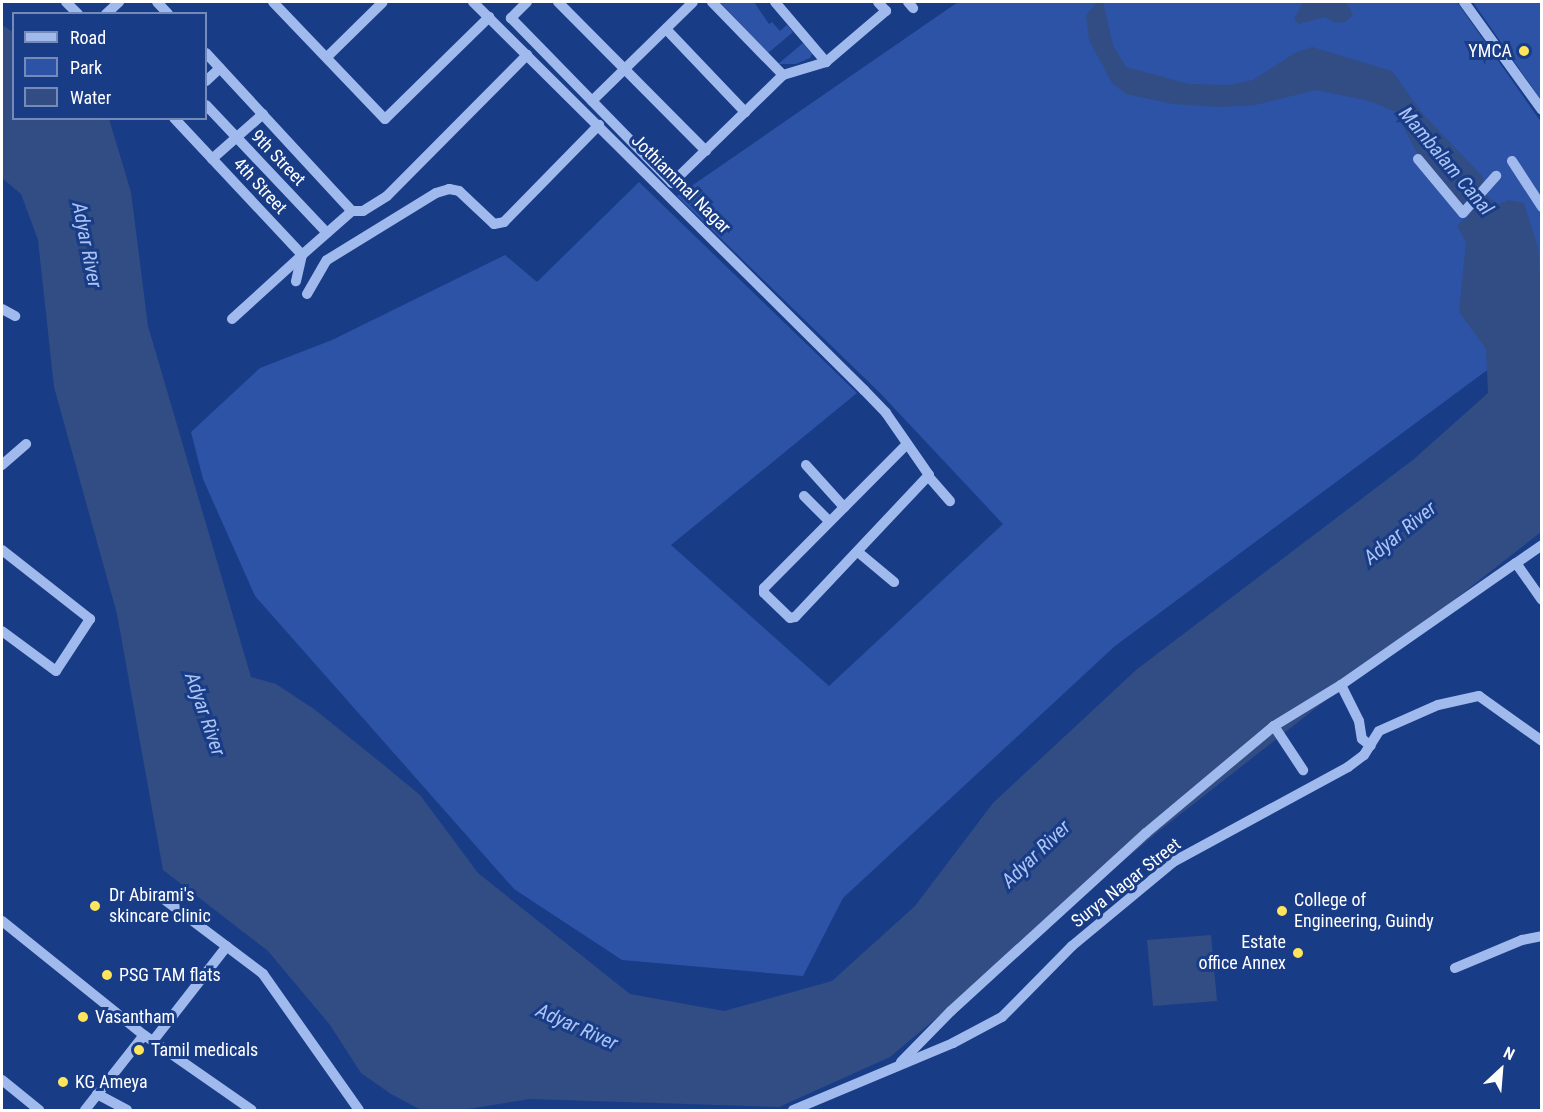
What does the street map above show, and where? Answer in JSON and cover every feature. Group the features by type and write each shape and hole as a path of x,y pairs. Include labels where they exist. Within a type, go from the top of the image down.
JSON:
{"street":[{"path":"273,2 385,119 489,17"},
{"path":"327,57 383,2"},
{"name":"Jothiammal Nagar","path":"473,2 864,390 907,444 929,477 950,501"},
{"path":"527,2 511,18 672,183 783,75 826,62 886,11 878,2"},
{"path":"558,2 706,151"},
{"path":"592,101 693,2"},
{"path":"712,2 783,75"},
{"path":"775,2 826,62"},
{"path":"1464,2 1542,110"},
{"path":"666,29 746,112"},
{"path":"207,54 352,211"},
{"path":"232,319 352,211 363,211 387,196 527,55"},
{"path":"207,80 220,68"},
{"name":"9th Street","path":"207,106 327,233"},
{"path":"212,159 263,114"},
{"name":"4th Street","path":"176,120 301,257"},
{"path":"307,294 327,260 436,193 459,191 484,216 500,225 599,125"},
{"path":"1418,159 1463,213 1496,176"},
{"path":"1512,161 1542,207"},
{"path":"296,281 301,257"},
{"path":"2,309 15,316"},
{"path":"2,465 26,444"},
{"path":"907,444 765,586 764,593 792,619 929,477"},
{"path":"806,465 843,507"},
{"path":"804,496 829,521"},
{"path":"897,1067 951,1011 1146,833 1274,726 1341,685 1542,545"},
{"path":"2,550 90,619 56,672 2,631"},
{"path":"858,552 894,582"},
{"path":"1516,563 1542,600"},
{"path":"1341,685 1359,721 1362,739 1371,746"},
{"name":"Surya Nagar Street","path":"793,1110 897,1067 1002,1017 1072,946 1173,862 1348,767 1371,746 1379,730 1420,711 1470,696 1484,699 1542,741"},
{"path":"1274,726 1303,770"},
{"path":"157,894 263,974 359,1110"},
{"path":"2,921 148,1038 252,1110"},
{"path":"1455,968 1513,943 1542,936"},
{"path":"85,1110 227,946"},
{"path":"2,1080 39,1110"},
{"path":"97,1094 127,1110"}],"green space":[{"path":"720,2 754,2 769,24 772,22 780,31 787,25 793,32 768,53"},
{"path":"958,2 1457,2 1541,122 1541,330 1115,646 843,898 803,976 622,960 514,889 255,596 203,479 191,432 260,368 332,340 505,255 537,282 639,182 857,393 671,545 829,686 1003,524 880,393 677,196"},
{"name":"YMCA","path":"1473,2 1541,2 1541,100"},
{"path":"803,43 812,54 810,58 796,64 778,64"}],"water":[{"path":"1097,2 1103,2 1113,45 1126,67 1189,84 1230,85 1253,80 1295,53 1312,47 1392,71 1423,114 1483,177 1485,194 1497,205 1508,200 1524,203 1538,247 1541,291 1541,532 1159,831 890,1057 779,1107 530,1099 462,1110 421,1110 391,1094 361,1073 330,1025 268,951 163,870 117,614 54,387 38,240 21,194 2,178 2,25 12,31 12,120 109,120 131,192 148,326 251,677 276,684 314,709 420,795 478,873 630,994 724,1011 832,981 915,906 993,803 1136,670 1414,459 1488,393 1486,349 1459,312 1466,242 1457,226 1470,214 1416,151 1396,112 1369,101 1316,90 1255,105 1219,107 1173,104 1126,94 1112,83 1089,40 1086,15"},
{"path":"1303,2 1346,2 1353,15 1345,22 1336,23 1325,17 1299,24 1294,19"},
{"path":"1211,935 1217,1001 1153,1006 1147,940"}],"place":[{"name":"YMCA","path":"1524,51"},
{"name":"Dr Abirami's skincare clinic","path":"95,906"},
{"name":"College of Engineering, Guindy","path":"1282,911"},
{"name":"Estate office Annex","path":"1298,953"},
{"name":"PSG TAM flats","path":"107,975"},
{"name":"Vasantham","path":"83,1017"},
{"name":"Tamil medicals","path":"139,1050"},
{"name":"KG Ameya","path":"63,1082"}],"water label":[{"name":"Mambalam Canal","path":"1446,161"},
{"name":"Adyar River","path":"87,245"},
{"name":"Adyar River","path":"1400,533"},
{"name":"Adyar River","path":"205,714"},
{"name":"Adyar River","path":"1036,854"},
{"name":"Adyar River","path":"577,1027"}]}
